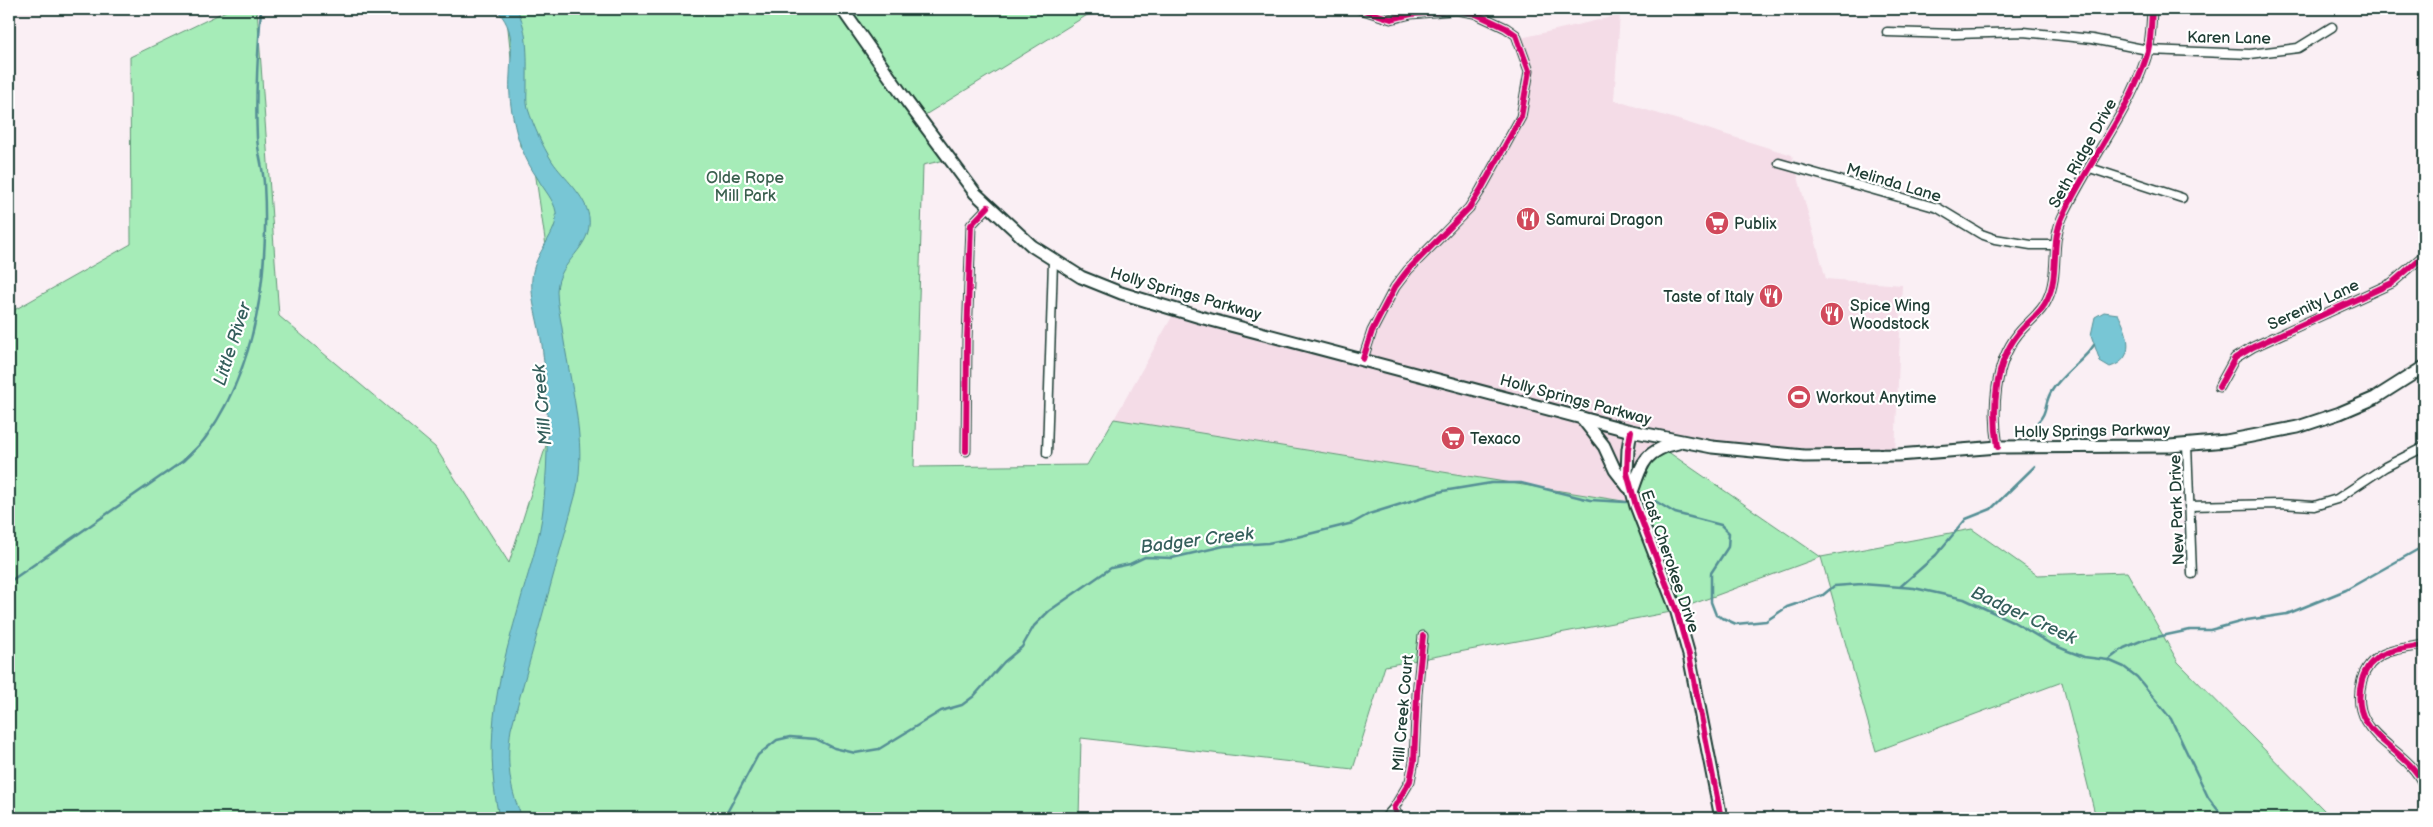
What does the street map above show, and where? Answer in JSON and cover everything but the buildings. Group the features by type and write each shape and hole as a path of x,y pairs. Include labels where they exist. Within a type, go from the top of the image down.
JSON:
{"main road":[{"name":"Holly Springs Parkway","path":"842,9 912,109 988,207 1017,234 1053,261 1081,277 1121,293 1200,317 1682,443 1764,454 1828,457 1898,455 1998,447 2187,444 2226,441 2298,427 2340,413 2375,398 2424,367"},
{"path":"1582,418 1604,446 1616,470 1632,492"},
{"name":"East Cherokee Drive","path":"1631,431 1626,462 1632,492 1676,608 1689,655 1721,818"},
{"path":"1632,492 1644,460 1664,446 1682,443"}],"street":[{"path":"1360,9 1391,19 1411,14 1456,10 1474,13 1506,28 1516,35 1529,71 1521,117 1480,190 1468,208 1408,270 1395,287 1372,331 1362,359"},
{"name":"Seth Ridge Drive","path":"1998,447 1995,428 1995,405 2002,370 2016,336 2047,300 2054,279 2055,245 2061,220 2137,80 2148,50 2152,9"},
{"name":"Karen Lane","path":"1887,32 1955,34 2024,32 2092,39 2148,50 2250,54 2272,53 2298,48 2332,26"},
{"name":"Melinda Lane","path":"1779,164 1938,208 1980,234 1995,239 2031,245 2055,245"},
{"path":"2090,168 2182,198"},
{"path":"966,451 968,311 972,225 988,207"},
{"name":"Serenity Lane","path":"2219,387 2235,358 2253,347 2392,283 2422,257 2424,252"},
{"path":"1047,453 1053,261"},
{"name":"New Park Drive","path":"2187,444 2192,574"},
{"path":"2189,506 2279,504 2314,506 2337,498 2385,467 2424,448"},
{"name":"Mill Creek Court","path":"1385,818 1394,808 1410,781 1414,761 1417,694 1423,636"},
{"path":"2424,645 2387,651 2373,662 2362,679 2359,698 2361,716 2373,733 2422,773 2424,786"},
{"path":"1394,808 1399,818"}],"shaded area":[{"path":"1620,15 1614,100 1792,155 1826,279 1902,285 1895,454 1665,439 1629,502 1114,419 1173,315 1356,362 1370,329 1423,258 1498,165 1530,94 1533,66 1521,38"}],"green space":[{"name":"Olde Rope Mill Park","path":"230,9 257,9 279,316 435,447 509,563 566,382 532,281 548,260 534,164 520,146 506,9 1097,9 925,115 925,131 945,160 923,165 914,467 1087,465 1114,419 1629,502 1661,447 1821,557 1671,612 1385,666 1353,769 1081,738 1079,818 9,818 9,313 131,244 130,57"},
{"path":"1972,529 2037,575 2127,572 2178,662 2324,810 2329,818 2096,818 2062,682 1876,751 1821,557"}],"water":[{"path":"496,9 517,9 524,28 525,37 528,109 538,136 548,155 579,194 589,217 589,228 586,238 563,271 557,291 579,432 579,473 576,493 511,729 510,775 518,808 523,818 499,818 492,759 493,731 500,679 506,652 542,520 547,447 547,406 542,345 533,303 532,278 537,260 554,228 556,212 551,199 525,157 517,134 510,96 511,40 507,25"},
{"path":"2104,312 2118,314 2125,329 2128,345 2124,358 2119,363 2110,367 2100,361 2091,335 2095,317"}],"waterway":[{"name":"Little River","path":"9,582 183,461 206,437 224,408 238,378 249,347 257,315 262,282 265,216 264,183 256,122 261,9"},
{"path":"2037,423 2043,415 2049,396 2056,385 2094,345"},
{"path":"1901,586 1936,555 1966,519 1991,509 2035,466"},
{"name":"Badger Creek","path":"724,818 758,755 777,740 790,737 816,739 834,748 855,753 879,749 941,711 962,705 974,696 1004,662 1022,647 1034,626 1049,611 1111,568 1130,564 1145,557 1172,558 1224,546 1268,543 1297,537 1353,523 1369,514 1443,491 1491,483 1521,483 1590,500 1626,502"},
{"name":"Badger Creek","path":"1642,498 1647,496 1675,513 1721,525 1729,533 1728,547 1711,573 1711,602 1716,615 1736,624 1766,621 1787,607 1823,595 1834,586 1862,584 1914,588 1964,599 2012,621 2049,643 2084,657 2108,660 2124,667 2137,677 2171,719 2208,797 2224,818"},
{"path":"2108,660 2124,648 2143,640 2190,630 2210,630 2247,620 2287,614 2346,590 2424,546"}],"cycle path":[{"path":"1360,9 1391,19 1411,14 1456,10 1474,13 1506,28 1516,35 1529,71 1521,117 1480,191 1469,208 1408,270 1395,287 1372,331 1363,359"},
{"path":"1998,447 1995,403 2004,359 2018,334 2041,310 2047,300 2053,280 2058,228 2082,179 2117,121 2137,82 2148,49 2152,9"},
{"path":"966,451 971,225 988,207"},
{"path":"2219,387 2235,358 2253,347 2392,283 2422,257 2424,252"},
{"path":"1631,431 1627,473 1636,506 1676,609 1689,655 1721,818"},
{"path":"1399,818 1394,808 1410,781 1414,761 1417,694 1423,636"},
{"path":"2424,645 2396,650 2372,662 2362,680 2359,699 2363,715 2370,728 2405,760 2416,772 2424,786"}],"place":[{"name":"Samurai Dragon","path":"1528,219"},
{"name":"Publix","path":"1717,223"},
{"name":"Taste of Italy","path":"1771,296"},
{"name":"Spice Wing Woodstock","path":"1832,314"},
{"name":"Workout Anytime","path":"1799,397"},
{"name":"Texaco","path":"1453,438"}],"water label":[{"name":"Mill Creek","path":"542,405"}]}
